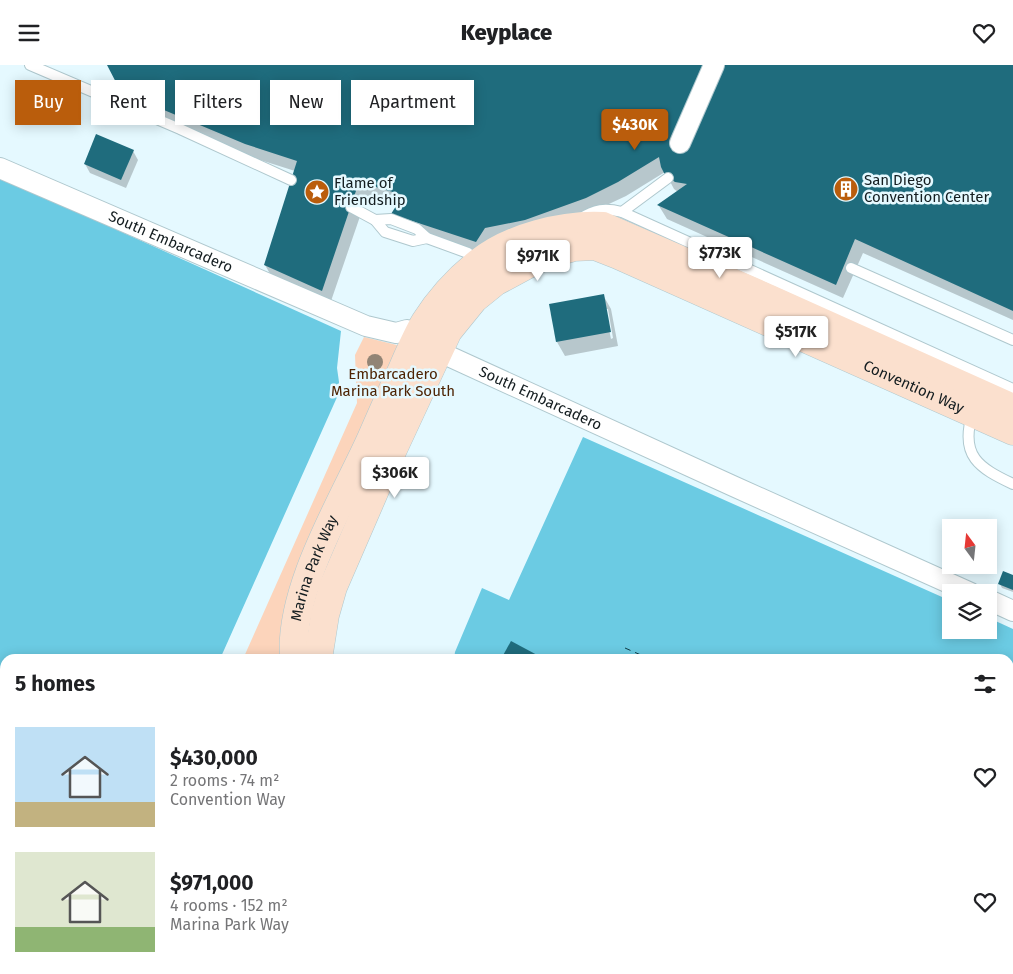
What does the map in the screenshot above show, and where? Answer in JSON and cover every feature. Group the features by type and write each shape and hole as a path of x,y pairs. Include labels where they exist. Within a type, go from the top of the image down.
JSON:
{"street":[{"path":"680,143 714,65"},
{"name":"South Embarcadero","path":"0,168 366,326 396,333 407,330 428,344 733,487 951,584"},
{"name":"Marina Park Way","path":"319,654 325,615 333,587 388,460 442,299 479,262 506,246 566,227 582,225 607,228"},
{"name":"Marina Park Way","path":"294,654 295,626 308,577 321,543 358,466 428,344 444,339 474,299 495,282 511,272 553,253 574,247 607,228"},
{"name":"Convention Way","path":"607,228 739,286 977,403 1013,431"},
{"name":"Convention Way","path":"977,403 1013,408"},
{"path":"997,604 1013,611"}],"lane":[{"path":"30,65 180,129 291,180"},
{"path":"668,178 607,228 739,286 1013,389"},
{"path":"351,207 375,220 386,232 413,241 428,238 468,253 479,262"},
{"path":"851,268 1013,340"},
{"path":"977,403 968,429 968,447 975,459 991,474 1013,484"}],"green space":[{"name":"Embarcadero Marina Park South","path":"364,337 405,347 338,590 326,654 245,654 357,403 355,355"}],"water":[{"path":"0,177 341,331 337,368 338,395 222,654 0,654"},
{"path":"583,437 942,597 942,639 997,639 997,622 1013,629 1013,654 455,654 482,588 509,600"}],"building":[{"name":"San Diego Convention Center","path":"107,65 1013,65 1013,311 855,239 836,285 657,205 687,184 675,182 665,175 659,157 618,182 586,198 525,220 485,228 476,242 391,214 403,195 359,182 322,291 264,265 297,161 245,144 200,125 260,125 260,80 175,80 175,115 165,110 165,80 115,80"},
{"path":"96,134 134,150 121,180 84,164"},
{"path":"604,294 611,332 556,342 549,304"},
{"path":"1003,571 1013,575 1013,590 998,584"},
{"path":"511,641 535,654 504,654"}],"ferry route":[{"path":"625,648 639,654"}],"place":[{"name":"San Diego Convention Center","path":"846,189"},
{"name":"Flame of Friendship","path":"317,192"}]}
